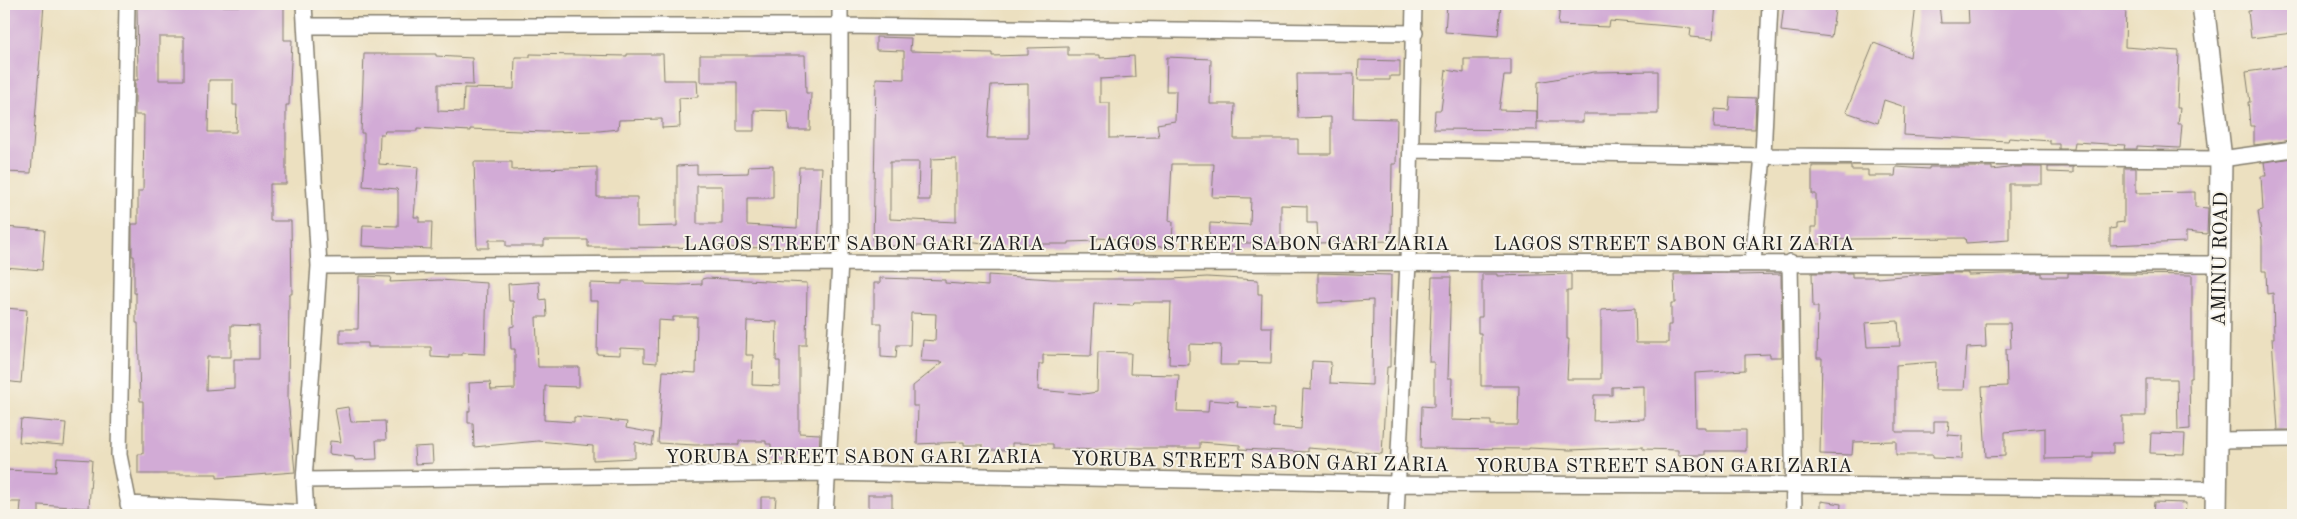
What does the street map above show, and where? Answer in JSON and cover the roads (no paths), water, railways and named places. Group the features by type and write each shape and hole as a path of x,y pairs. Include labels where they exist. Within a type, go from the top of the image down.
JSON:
{"street":[{"path":"127,4 119,454 130,510 306,514 304,480 319,266 304,4"},
{"path":"825,515 840,263 840,4"},
{"path":"1396,515 1408,262 1415,34 1414,4"},
{"path":"1753,262 1763,156 1770,4"},
{"name":"AMINU ROAD","path":"2203,4 2221,159 2218,264 2216,515"},
{"path":"306,26 840,26 1415,34"},
{"path":"1411,150 1763,156 2221,159 2293,149"},
{"name":"LAGOS STREET SABON GARI ZARIA","path":"319,266 1408,262 2218,264"},
{"path":"1790,262 1792,485 1794,515"},
{"path":"2218,440 2293,438"},
{"name":"YORUBA STREET SABON GARI ZARIA","path":"304,480 826,473 1397,484 2215,489"}]}
